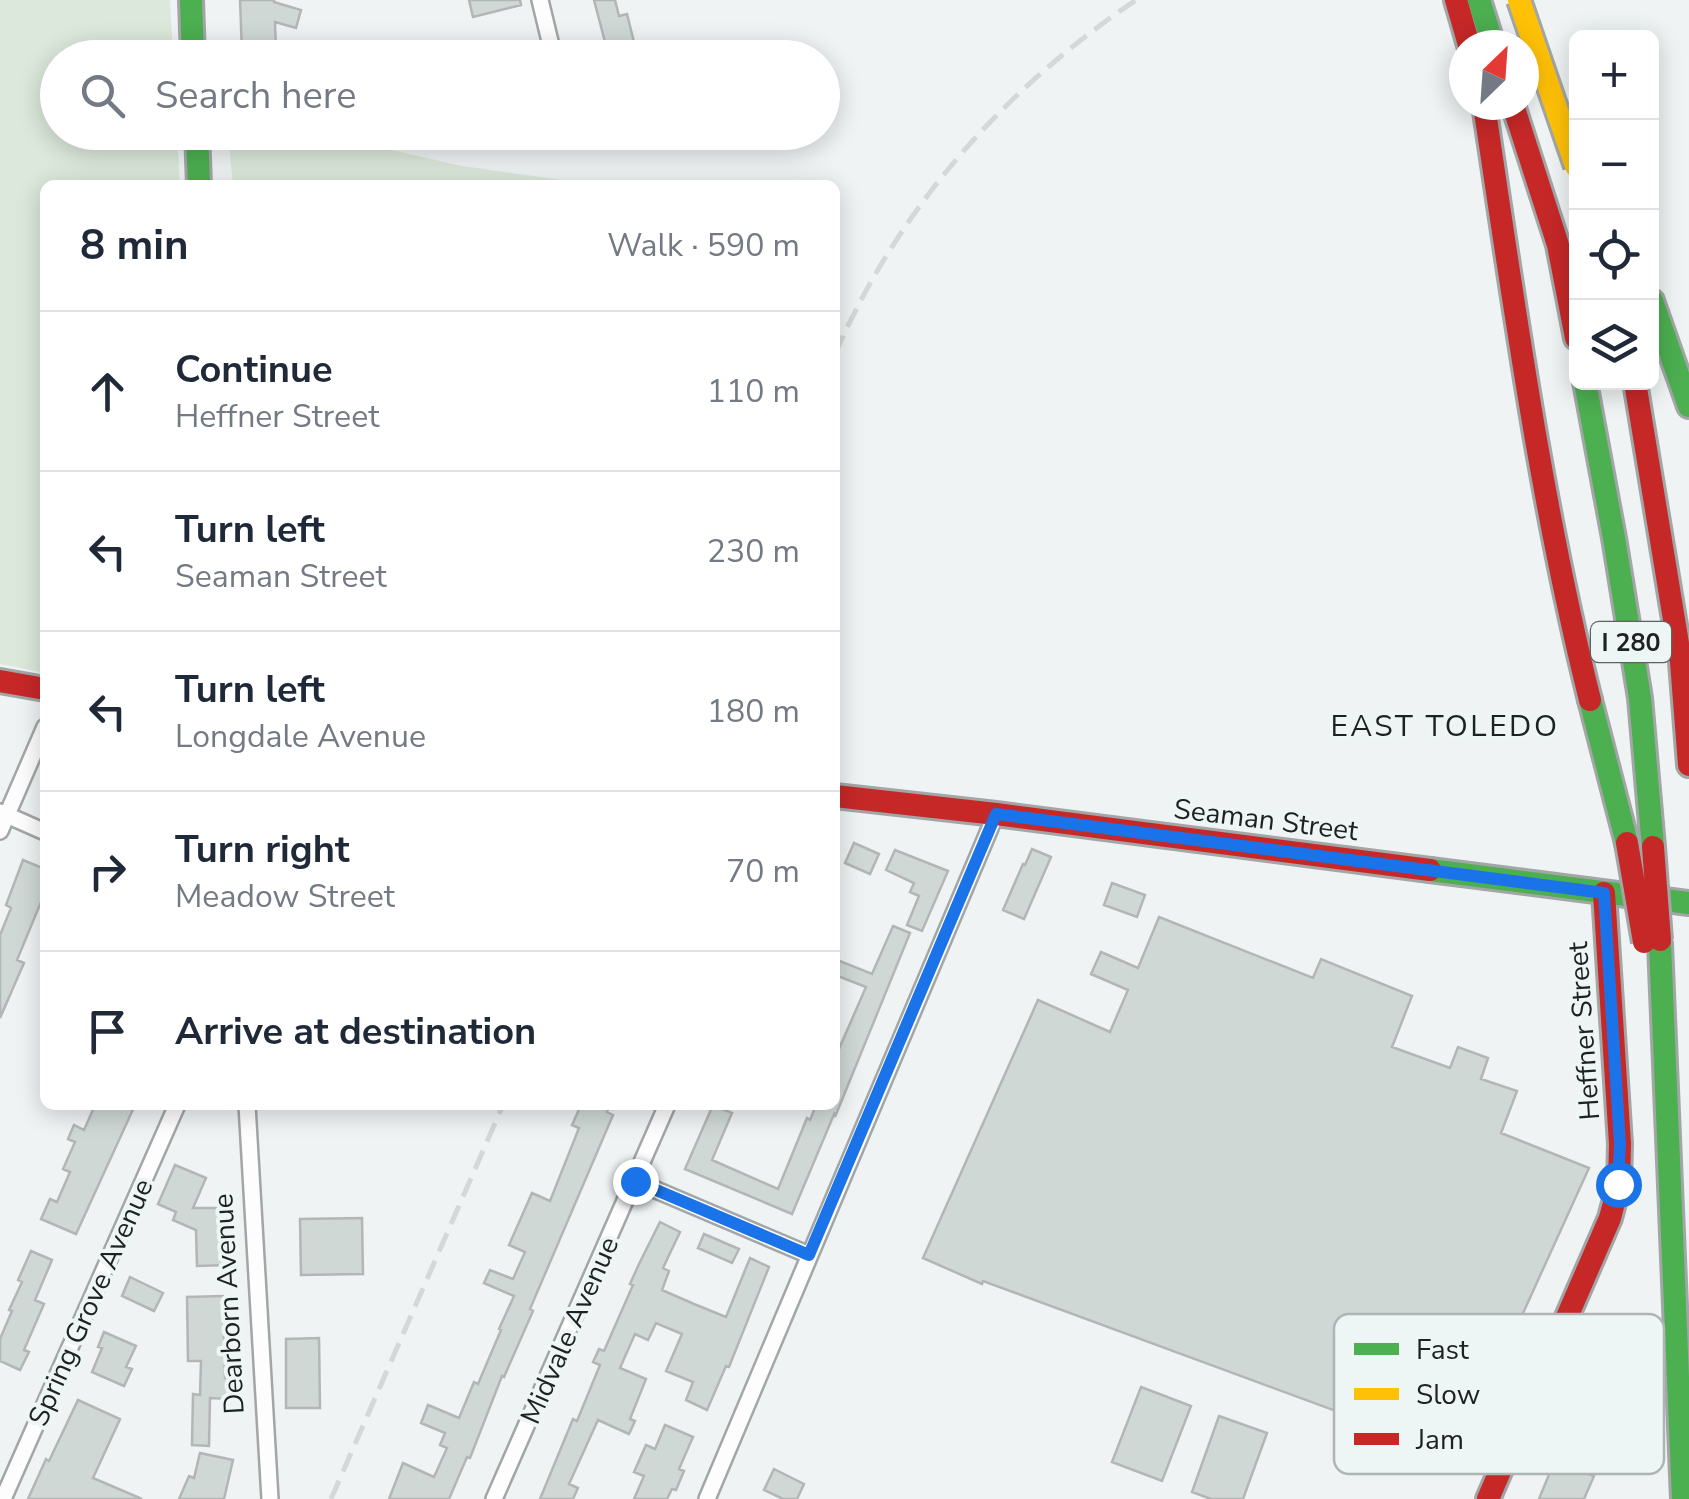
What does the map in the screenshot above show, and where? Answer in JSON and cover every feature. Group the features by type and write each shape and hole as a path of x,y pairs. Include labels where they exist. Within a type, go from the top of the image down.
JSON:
{"main road":[{"path":"190,0 192,40"},
{"path":"1456,0 1465,30"},
{"path":"1479,0 1488,30"},
{"path":"1518,0 1569,120"},
{"path":"1518,0 1569,146"},
{"path":"1486,120 1550,524 1573,631 1655,948"},
{"path":"1518,120 1558,245 1569,302"},
{"path":"198,150 200,180"},
{"path":"1659,320 1689,406"},
{"name":"I 280","path":"1587,390 1640,698 1653,847 1683,1499"},
{"name":"I 280","path":"1636,390 1681,662 1689,765"},
{"path":"0,681 40,688"},
{"name":"Seaman Street","path":"840,797 1689,903"},
{"name":"Heffner Street","path":"1568,1314 1610,1218 1618,1184 1620,1144 1604,893"},
{"name":"Heffner Street","path":"1488,1499 1499,1474"}],"street":[{"path":"540,0 550,40"},
{"path":"40,738 2,819 40,830"},
{"path":"707,1499 996,814"},
{"name":"Spring Grove Avenue","path":"3,1499 175,1110"},
{"name":"Dearborn Avenue","path":"247,1110 270,1499"},
{"name":"Midvale Avenue","path":"494,1499 665,1110"},
{"path":"635,1181 809,1255"}],"shaded area":[{"path":"0,0 170,0 172,40 40,40 40,150 178,150 180,180 40,180 40,672 0,664"},
{"path":"230,150 391,150 462,166 561,180 233,180"}],"building":[{"path":"240,0 274,0 301,10 296,28 275,22 276,40 242,40"},
{"path":"469,0 520,0 521,5 473,17"},
{"path":"594,0 615,0 619,16 627,14 634,40 605,40"},
{"path":"854,843 879,854 870,874 845,863"},
{"path":"1032,849 1051,857 1024,919 1003,910"},
{"path":"895,850 948,871 922,931 907,925 919,896 910,892 914,883 886,870"},
{"path":"23,860 40,867 40,904 17,960 24,963 0,1018 0,935 11,908 6,905"},
{"path":"1112,883 1145,895 1137,917 1104,905"},
{"path":"1159,917 1313,978 1321,959 1412,996 1392,1047 1450,1068 1458,1047 1488,1058 1481,1079 1517,1091 1501,1133 1589,1168 1523,1314 1334,1314 1334,1410 983,1281 982,1284 923,1258 1038,1000 1110,1032 1128,990 1091,974 1101,952 1138,968"},
{"path":"893,926 910,933 840,1105 840,1047 866,987 840,977 840,961 872,974"},
{"path":"93,1110 133,1110 76,1234 41,1219 50,1199 57,1202 70,1172 63,1169 75,1142 68,1139 74,1125 84,1130"},
{"path":"579,1110 608,1110 613,1115 470,1458 467,1457 449,1499 389,1499 403,1463 434,1477 447,1448 440,1445 445,1433 421,1423 428,1405 459,1418 474,1382 478,1384 514,1296 484,1283 490,1270 513,1279 525,1252 509,1245 532,1193 550,1201 579,1128 572,1125"},
{"path":"711,1110 725,1110 732,1113 712,1160 778,1189 807,1118 810,1120 814,1110 838,1110 792,1214 685,1169"},
{"path":"175,1165 206,1178 193,1208 226,1208 228,1265 197,1266 196,1230 173,1220 176,1212 158,1204"},
{"path":"362,1218 363,1274 301,1275 300,1219"},
{"path":"660,1222 680,1232 663,1268 669,1271 662,1290 694,1304 726,1317 750,1258 769,1267 729,1367 726,1366 707,1410 686,1400 693,1382 666,1371 682,1334 656,1323 648,1340 635,1334 620,1368 646,1379 630,1419 635,1421 629,1434 598,1420 569,1484 578,1488 573,1499 540,1499 600,1365 593,1362 599,1349 604,1351"},
{"path":"704,1234 739,1249 732,1263 698,1248"},
{"path":"31,1251 52,1260 35,1300 44,1304 24,1350 29,1352 20,1370 0,1361 0,1339"},
{"path":"130,1277 163,1293 154,1311 122,1296"},
{"path":"223,1296 229,1399 210,1398 209,1446 192,1445 193,1394 200,1395 201,1361 188,1361 187,1297"},
{"path":"104,1332 136,1346 126,1367 132,1369 124,1386 92,1372"},
{"path":"319,1338 320,1408 286,1408 286,1339"},
{"path":"1141,1387 1191,1406 1162,1481 1112,1462"},
{"path":"78,1400 120,1419 93,1478 142,1499 28,1499"},
{"path":"1219,1416 1267,1433 1243,1499 1211,1499 1192,1492"},
{"path":"665,1425 693,1437 679,1469 684,1471 676,1490 672,1489 667,1499 634,1499 644,1476 634,1472 646,1445 655,1449"},
{"path":"200,1453 233,1460 224,1499 179,1499 189,1476 194,1478"},
{"path":"774,1469 804,1484 797,1499 783,1499 764,1490"},
{"path":"1549,1474 1594,1476 1584,1499 1539,1499"}],"railway":[{"path":"840,344 890,249 960,155 1042,72 1136,0"},
{"path":"331,1499 501,1110"}],"traffic: fast":[{"path":"191,0 192,40"},
{"path":"1479,0 1488,30"},
{"path":"198,150 199,180"},
{"path":"1659,321 1689,406"},
{"path":"1586,390 1640,698 1653,847"},
{"path":"1590,700 1627,843"},
{"path":"1430,870 1689,903"},
{"path":"1660,944 1683,1499"}],"traffic: jam":[{"path":"1456,0 1465,30"},
{"path":"1486,120 1543,478 1590,700"},
{"path":"1518,120 1558,245 1569,302"},
{"path":"1636,390 1681,662 1689,765"},
{"path":"0,681 40,688"},
{"path":"840,797 1430,870"},
{"path":"1627,843 1644,942"},
{"path":"1653,847 1660,940"},
{"path":"1568,1314 1610,1218 1619,1184 1620,1144 1604,893"},
{"path":"1488,1499 1499,1474"}],"traffic: slow":[{"path":"1519,0 1569,146"}],"district":[{"name":"EAST TOLEDO","path":"1445,726"}],"route":[{"path":"635,1181 809,1255 996,814 1604,893 1620,1144 1618,1184"}]}
